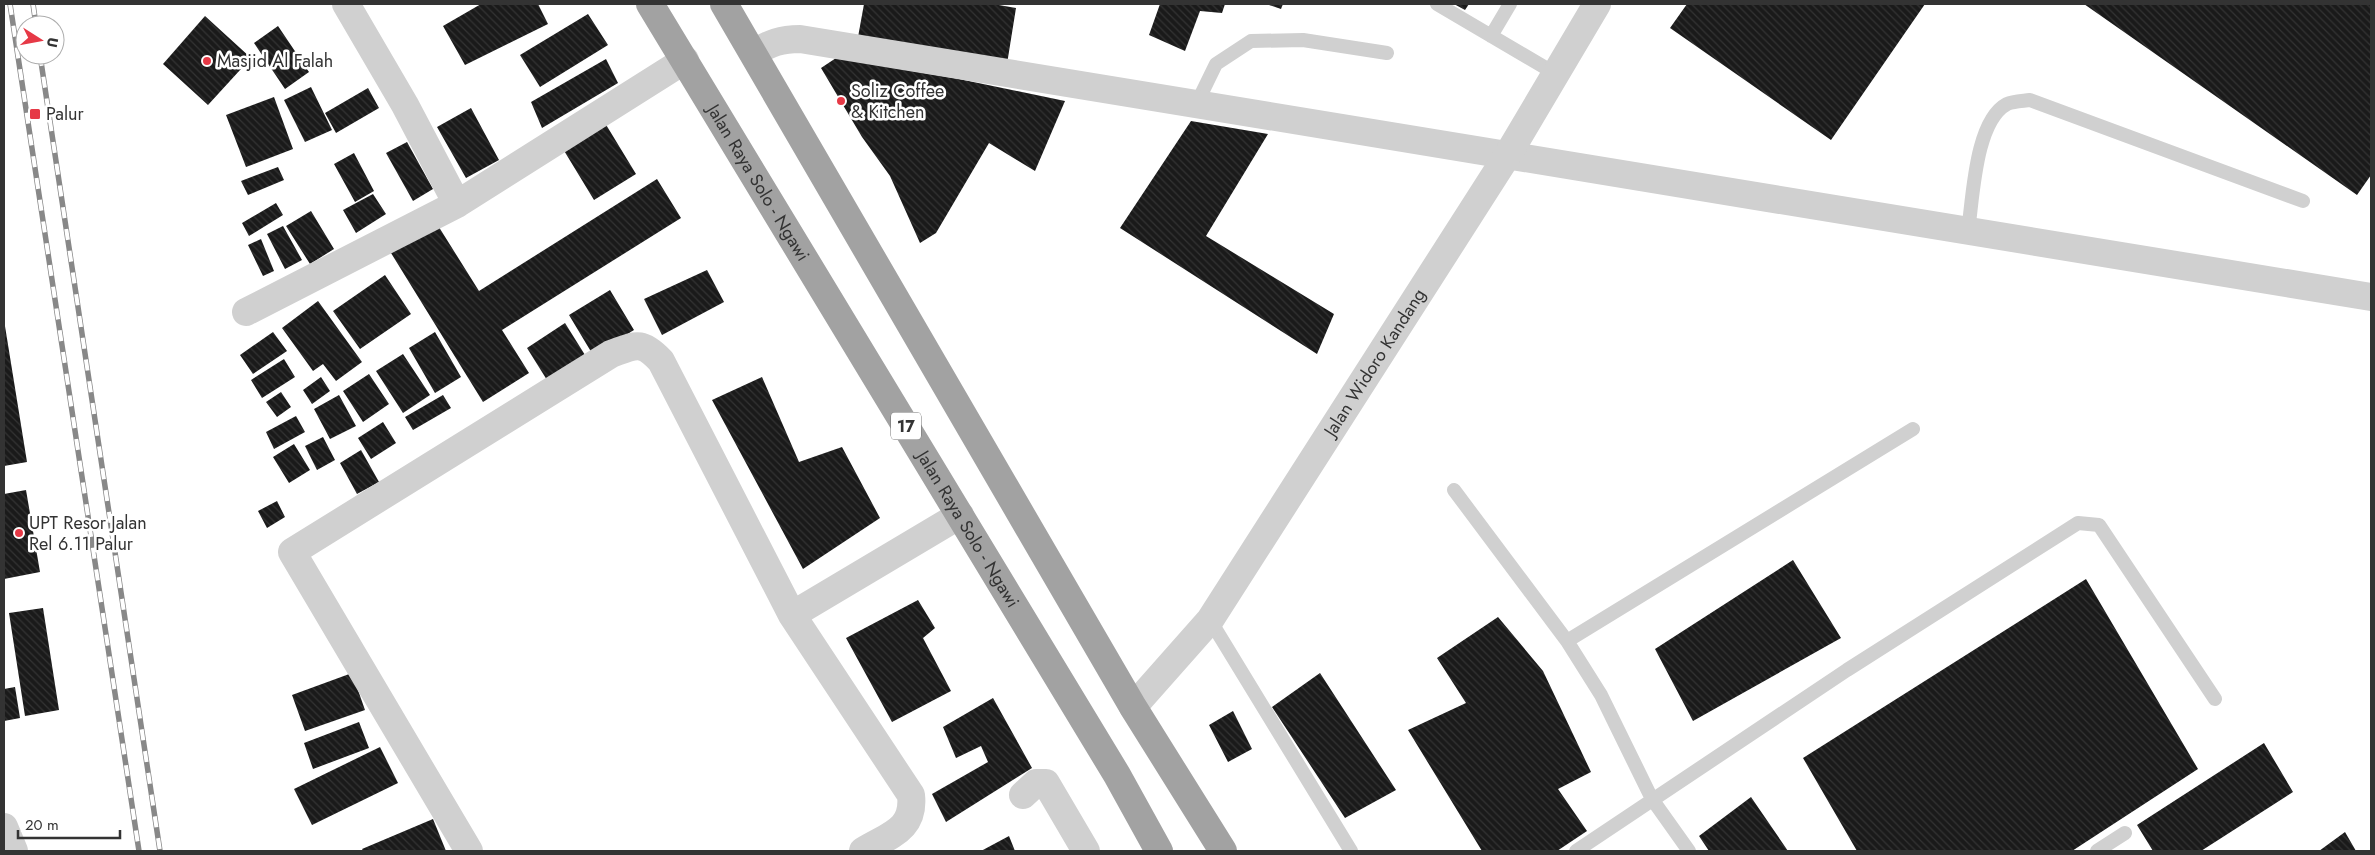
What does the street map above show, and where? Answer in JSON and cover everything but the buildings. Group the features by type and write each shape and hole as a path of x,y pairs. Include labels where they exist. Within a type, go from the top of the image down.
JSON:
{"highway":[{"name":"Jalan Raya Solo - Ngawi","path":"650,4 1117,774 1159,851"},
{"path":"724,4 1132,707 1223,851"}],"street":[{"path":"346,4 405,105 457,204"},
{"name":"Jalan Widoro Kandang","path":"1132,707 1210,620 1506,156 1597,4"},
{"path":"754,53 772,42 800,39 2371,297"},
{"path":"246,312 457,204 685,60"},
{"path":"469,851 292,552 611,354 633,346 642,346 650,349 660,362 792,615 910,795 910,817 904,826 863,851"},
{"path":"792,615 960,515"},
{"path":"1022,795 1036,783 1046,783 1086,851"},
{"path":"4,827 14,851"}],"lane":[{"path":"1437,4 1556,74"},
{"path":"1491,36 1510,4"},
{"path":"1196,105 1216,64 1251,41 1303,40 1387,53"},
{"path":"1968,231 1982,136 1992,118 2007,103 2030,100 2303,201"},
{"path":"1567,641 1912,429"},
{"path":"1454,490 1567,641 1601,695 1652,799 1688,851"},
{"path":"1576,851 1847,670 2078,523 2099,525 2215,700"},
{"path":"1210,620 1351,851"},
{"path":"2097,851 2125,833"}],"railway":[{"path":"10,4 139,851"},
{"path":"33,4 35,15"},
{"path":"42,65 160,851"}],"place":[{"name":"Masjid Al Falah","path":"207,61"},
{"name":"Soliz Coffee & Kitchen","path":"841,101"},
{"name":"Palur","path":"35,114"},
{"name":"UPT Resor Jalan Rel 6.11 Palur","path":"19,533"}]}
